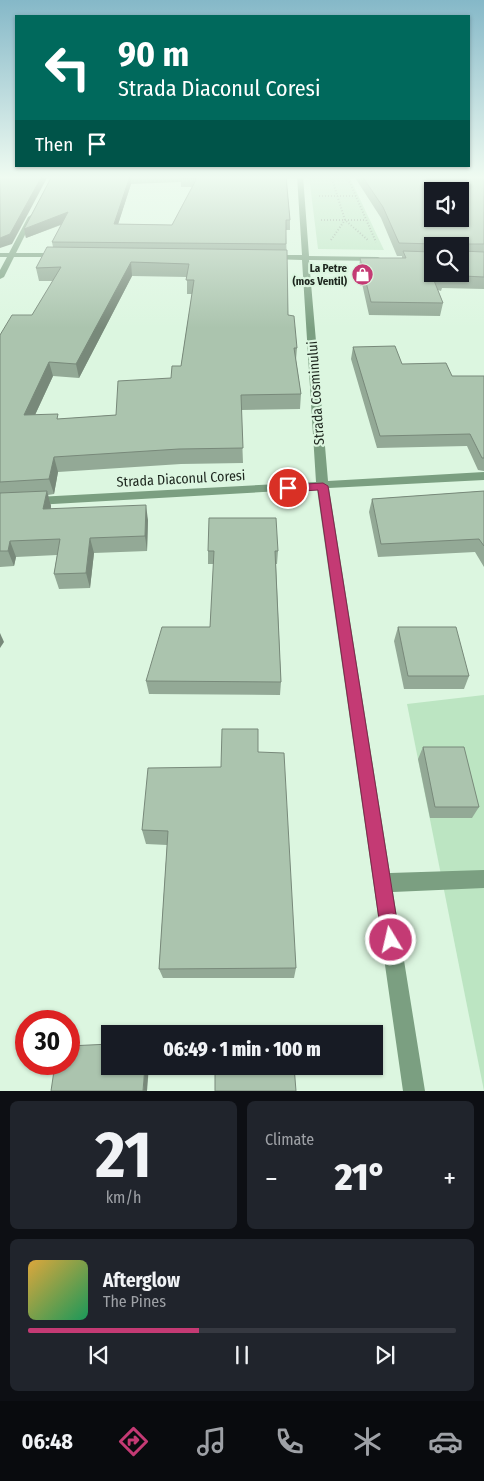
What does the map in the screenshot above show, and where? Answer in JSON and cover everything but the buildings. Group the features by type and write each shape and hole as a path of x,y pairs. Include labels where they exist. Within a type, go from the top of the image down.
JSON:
{"street":[{"path":"0,277 26,227"},
{"name":"Strada Cosminului","path":"304,227 323,486 414,1091"},
{"path":"0,254 72,255"},
{"path":"262,257 384,259"},
{"name":"Strada Diaconul Coresi","path":"0,503 484,476"},
{"path":"382,883 484,879"}],"path":[{"path":"329,242 340,227"},
{"path":"353,227 373,245"},
{"path":"369,227 377,243"}],"green space":[{"path":"315,227 373,227 384,250 318,249"},
{"path":"484,695 484,1091 407,704"}],"place":[{"name":"La Petre (mos Ventil)","path":"363,274"}],"route":[{"path":"288,488 323,486 326,517 391,940"}]}
